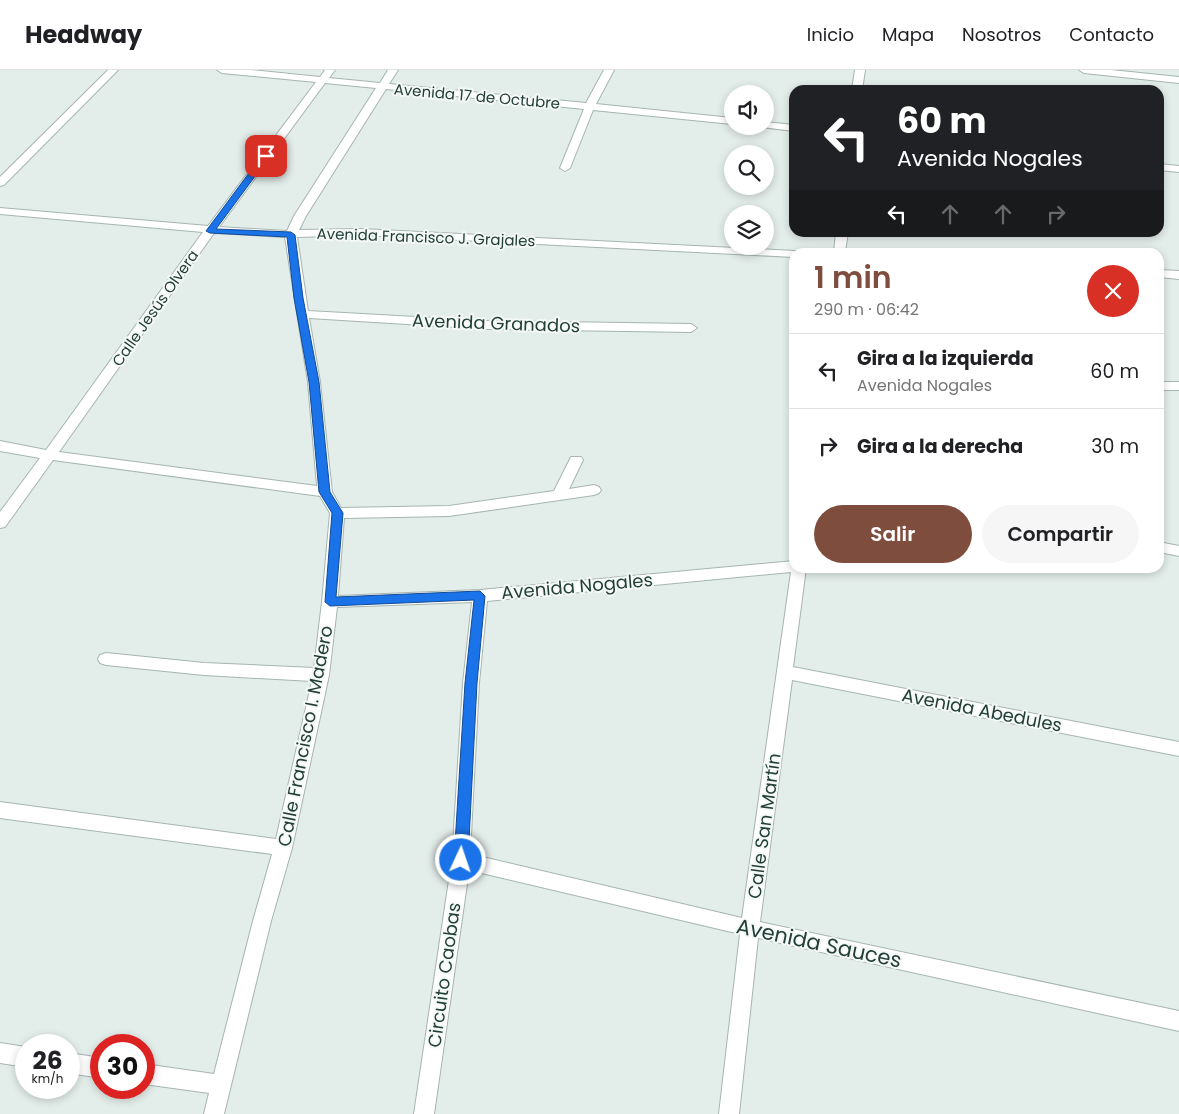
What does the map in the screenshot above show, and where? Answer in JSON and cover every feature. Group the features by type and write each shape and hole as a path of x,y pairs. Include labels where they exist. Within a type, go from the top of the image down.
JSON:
{"street":[{"path":"0,183 113,70"},
{"name":"Avenida 17 de Octubre","path":"222,70 724,120"},
{"name":"Calle Jesús Olvera","path":"0,524 210,231 330,70"},
{"path":"393,70 300,216 291,235 314,382 325,492 337,513 449,511 594,490"},
{"path":"564,168 590,106 608,70"},
{"path":"858,85 860,70"},
{"path":"1084,70 1179,80"},
{"path":"774,125 789,127"},
{"path":"1164,168 1179,169"},
{"name":"Avenida Francisco J. Grajales","path":"0,211 210,231 291,235 325,232 361,232 789,254"},
{"path":"1164,274 1179,275"},
{"name":"Avenida Granados","path":"302,314 488,325 691,328"},
{"path":"1164,386 1179,386"},
{"path":"0,446 50,455 325,492"},
{"path":"559,495 576,460"},
{"name":"Calle Francisco I. Madero","path":"214,1114 262,921 283,848 321,676 330,602 337,513"},
{"path":"1164,548 1179,551"},
{"name":"Avenida Nogales","path":"330,602 480,596 789,566"},
{"name":"Calle San Martín","path":"729,1114 750,928 798,573"},
{"name":"Circuito Caobas","path":"424,1114 461,860 471,683 480,596"},
{"path":"106,659 204,669 321,676"},
{"name":"Avenida Abedules","path":"785,672 1179,749"},
{"path":"0,810 283,848"},
{"name":"Avenida Sauces","path":"461,860 750,928 1179,1021"},
{"path":"0,1053 15,1055"},
{"path":"155,1076 221,1085"}],"route":[{"path":"266,156 210,231 291,235 299,298 314,382 325,492 337,513 330,602 480,596 471,683 461,860"}]}
